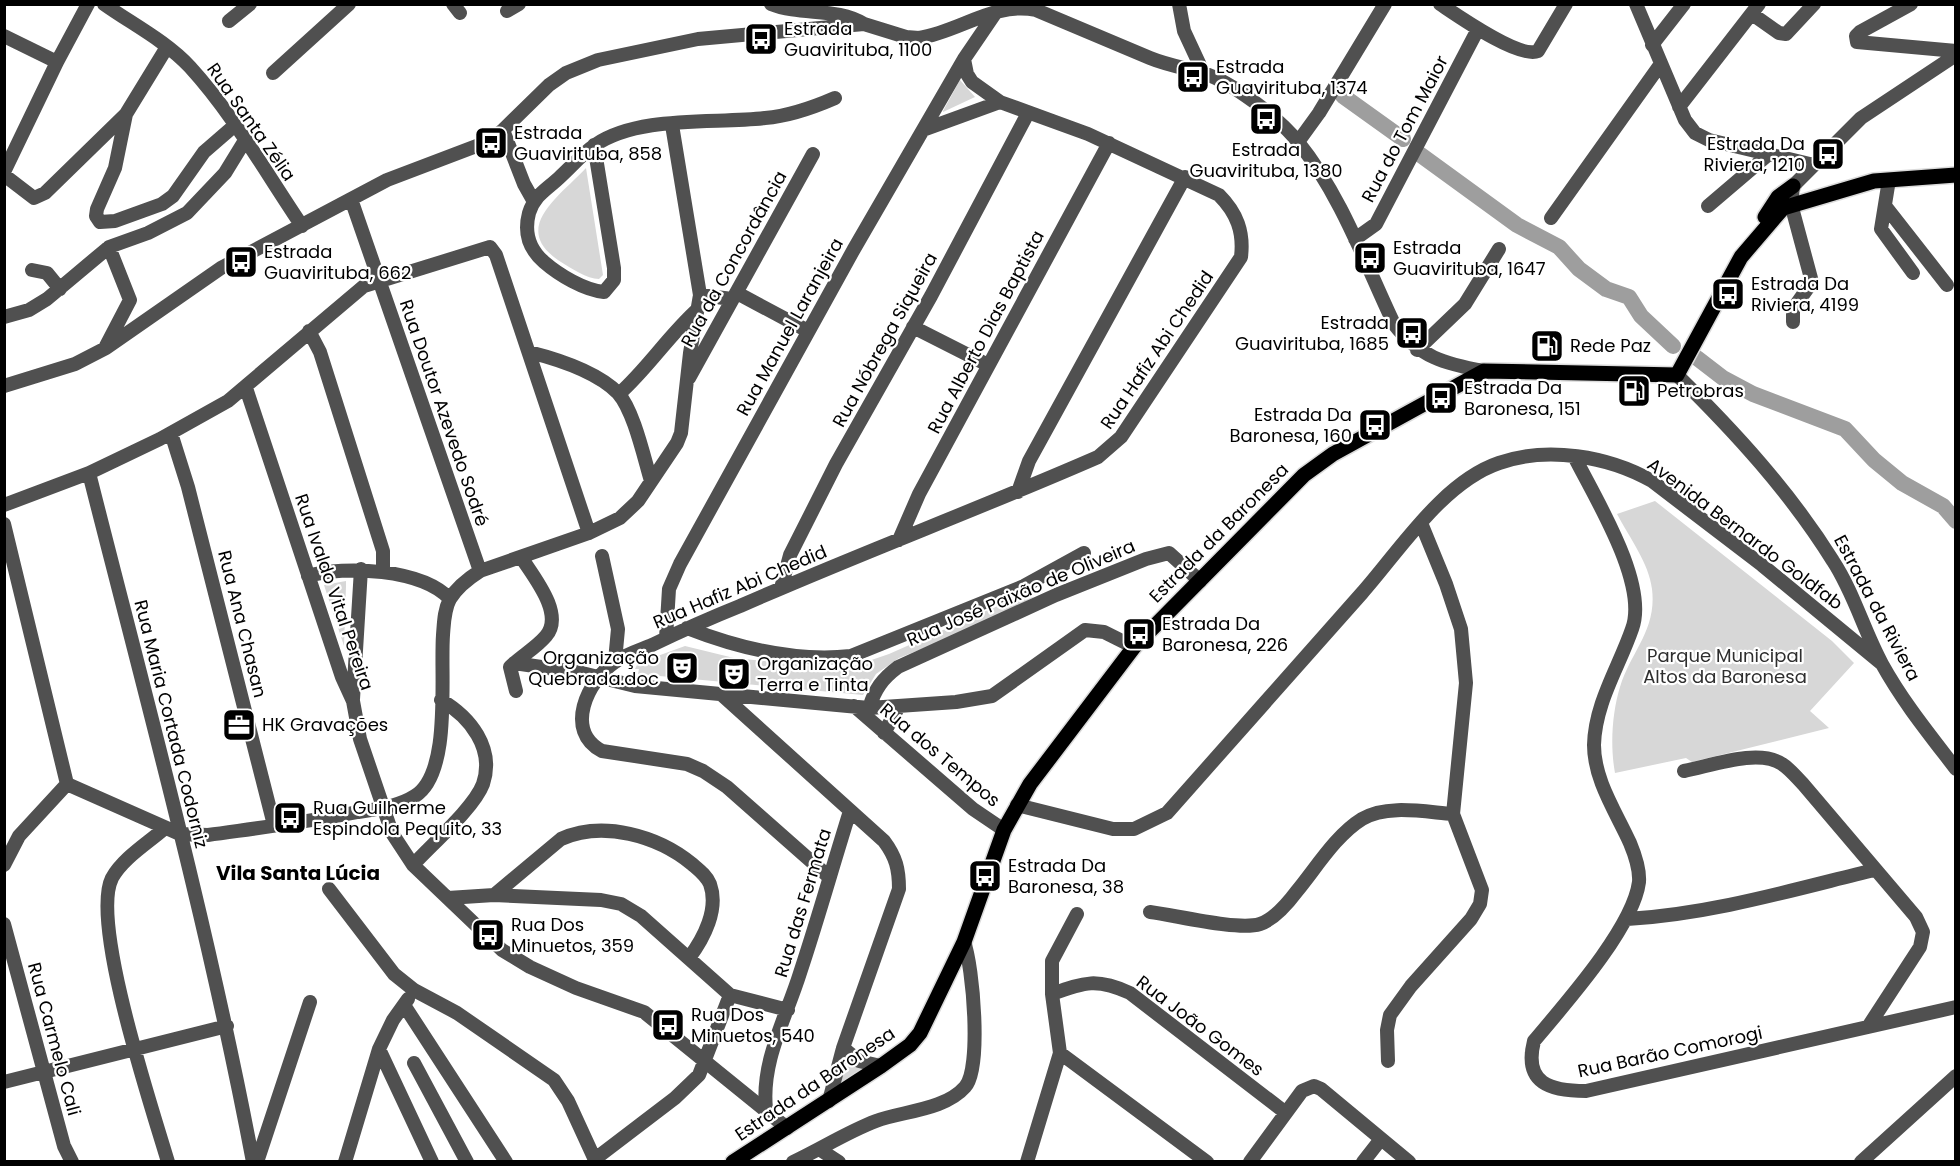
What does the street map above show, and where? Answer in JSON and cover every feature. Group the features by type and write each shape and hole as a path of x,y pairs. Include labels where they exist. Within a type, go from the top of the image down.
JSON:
{"main road":[{"path":"1758,234 1796,210 1892,183 1956,175"},
{"path":"1484,371 1677,375 1727,280 1758,234 1772,204 1785,190 1793,186"},
{"name":"Estrada da Baronesa","path":"733,1161 788,1128 881,1066 910,1045 920,1033 964,942 1004,830 1017,805 1134,647 1282,497 1319,463 1484,371"}],"street":[{"path":"88,4 57,62 4,174 34,198 45,194 126,114 166,46"},
{"name":"Rua Santa Zélia","path":"104,4 166,46 189,65 302,226"},
{"path":"229,21 250,4"},
{"path":"273,73 349,4"},
{"path":"771,4 806,13 841,14 906,37 919,38 931,36 979,17 1022,6 1152,59 1204,74 1241,94 1298,142 1343,215 1394,324 1418,350 1443,362 1484,371"},
{"path":"1179,4 1184,31 1204,74"},
{"path":"1298,142 1319,113 1386,4"},
{"path":"1440,4 1514,48 1533,53 1538,51 1566,4"},
{"path":"1636,4 1679,107 1695,133 1709,140 1769,154 1809,169"},
{"path":"1652,45 1684,4"},
{"path":"1679,107 1755,9 1779,33 1786,34 1814,4"},
{"path":"1911,4 1860,32 1856,36 1857,42 1956,53"},
{"name":"Rua Manuel Laranjeira","path":"666,638 669,589 676,572 808,331 923,129 964,59 996,12"},
{"name":"Rua Manuel Laranjeira","path":"974,43 980,26 979,17"},
{"path":"4,386 75,364 105,348 221,268 387,180 470,150 503,130 549,85 566,73 598,60 698,39 864,24"},
{"name":"Rua do Tom Maior","path":"1354,239 1376,224 1478,28"},
{"path":"5,38 57,62"},
{"path":"1793,322 1793,309 1812,282 1793,186 1861,118 1956,53"},
{"name":"Rua Hafiz Abi Chedid","path":"598,678 615,662 687,628 1098,458 1121,437 1237,266 1241,257 1241,234 1230,206 1219,195 1109,143 1000,102 972,82 967,74 964,59"},
{"path":"1551,219 1660,65"},
{"path":"594,145 614,268 614,280 604,292 581,285 542,261 527,235 527,221 533,200 594,145 628,131 672,124 795,114 835,98"},
{"path":"923,129 1000,102"},
{"name":"Rua Nóbrega Siqueira","path":"781,588 790,555 836,464 913,327 1028,113"},
{"path":"126,114 115,168 97,209 97,220 105,222 162,204 172,196 204,152 234,126"},
{"path":"67,784 180,834 208,835 384,808 413,797 427,785 436,762 445,612 450,599 468,579 480,571 589,533 628,512 651,481 681,433 699,302 672,124"},
{"path":"503,130 524,184 533,200"},
{"path":"4,317 36,307 109,247 148,233 187,213 225,173 244,141"},
{"name":"Rua Alberto Dias Baptista","path":"899,540 919,494 1109,143"},
{"name":"Rua da Concordância","path":"687,382 813,154"},
{"path":"1708,206 1769,154"},
{"path":"1796,210 1809,169"},
{"path":"1018,492 1029,461 1185,177"},
{"path":"1892,183 1881,229 1913,273"},
{"name":"Rua Doutor Azevedo Sodré","path":"351,199 480,571"},
{"path":"1886,207 1947,285"},
{"path":"105,348 130,300 109,247"},
{"path":"4,506 89,472 171,433 246,388 355,292 380,280 490,247 496,255 589,533"},
{"path":"1418,350 1465,304 1499,249"},
{"path":"32,270 47,273 60,289"},
{"path":"619,394 639,376 699,302 734,296 808,331"},
{"path":"913,327 988,365"},
{"path":"309,331 320,352 383,551 383,572"},
{"path":"529,352 587,374 619,394 631,421 651,481"},
{"name":"Estrada da Riviera","path":"1677,375 1732,429 1788,495 1848,586 1881,663 1910,711 1956,769"},
{"name":"Rua Ivaldo Vital Pereira","path":"246,388 342,677 353,701 360,739 384,808 397,844 412,865 502,950 530,967 576,988 644,1012 788,1128"},
{"name":"Rua Ana Chasan","path":"171,433 189,487 274,825"},
{"name":"Avenida Bernardo Goldfab","path":"1017,805 1113,829 1134,830 1167,813 1420,523 1474,475 1499,463 1528,456 1574,456 1632,470 1652,481 1762,565 1881,663"},
{"name":"Rua Barão Comorogi","path":"1574,456 1625,561 1633,582 1637,607 1633,627 1605,698 1594,745 1602,783 1638,863 1639,882 1627,919 1534,1041 1530,1056 1534,1072 1544,1083 1559,1091 1586,1091 1956,1007"},
{"name":"Rua Maria Cortada Codorniz","path":"89,472 180,834 258,1160"},
{"path":"1388,1061 1387,1030 1390,1015 1411,986 1471,920 1480,904 1482,890 1453,814 1466,683 1466,661 1461,629 1446,584 1420,523"},
{"path":"4,524 67,784"},
{"path":"687,628 735,646 821,658 851,656 1024,585 1084,553"},
{"name":"Rua José Paixão de Oliveira","path":"869,708 875,691 884,678 898,667 1056,596 1162,553 1177,558 1200,581"},
{"path":"602,556 618,629 615,662"},
{"path":"516,691 509,672 514,663 546,636 552,623 548,606 521,557"},
{"path":"308,576 334,570 361,569 383,572 430,585 450,599"},
{"path":"353,701 361,569"},
{"path":"1024,585 1035,586 1056,596"},
{"path":"514,663 635,686 869,708 956,702 992,696 1040,665 1075,635 1085,630 1104,632 1134,647"},
{"path":"598,678 587,697 581,718 581,728 592,746 602,751 687,764 703,771 727,787 829,877"},
{"path":"721,694 884,841 894,855 899,869 899,889 843,1048 829,1101"},
{"path":"753,724 763,698"},
{"path":"412,865 472,802 483,785 486,765 478,732 462,715 441,700"},
{"name":"Rua dos Tempos","path":"855,706 973,809 1004,830"},
{"path":"884,733 899,706"},
{"path":"1684,771 1755,757 1768,758 1783,764 1803,784 1874,870 1917,917 1923,932 1920,947 1868,1027"},
{"path":"4,865 20,836 67,784"},
{"name":"Rua das Fermata","path":"766,1109 764,1087 766,1068 788,1010 850,811"},
{"path":"1150,912 1242,925 1260,924 1285,906 1345,833 1363,818 1384,812 1453,814"},
{"path":"165,828 120,866 107,894 106,915 111,951 135,1049 168,1161"},
{"path":"495,895 561,839 586,831 659,841 704,874 712,892 712,904 701,940 689,958"},
{"path":"4,836 20,836"},
{"path":"1627,919 1673,916 1874,870"},
{"path":"330,889 377,955 394,974 414,990 441,1002 554,1080 568,1101 596,1160 675,1098 699,1075 729,995"},
{"path":"448,898 495,895 601,900 621,904 641,916 729,995 788,1010"},
{"path":"1027,1161 1060,1053 1052,994 1052,961 1077,914"},
{"name":"Rua Carmelo Cali","path":"4,924 64,1146 72,1161"},
{"path":"793,1161 876,1121 950,1098 965,1087 971,1078 974,1053 970,963 964,942"},
{"name":"Rua João Gomes","path":"1052,994 1093,981 1110,984 1130,993 1286,1113"},
{"path":"345,1161 379,1049 393,1020 414,990"},
{"path":"258,1160 310,1002"},
{"path":"404,1005 506,1161"},
{"path":"4,1082 227,1026"},
{"path":"843,1048 859,1061 881,1066"},
{"path":"379,1049 432,1161"},
{"path":"1060,1053 1207,1161"},
{"path":"414,1063 467,1161"},
{"path":"1861,1161 1956,1076"},
{"path":"1250,1161 1302,1090 1308,1087 1321,1089 1409,1161"},
{"path":"1363,1161 1381,1139"},
{"path":"819,1149 839,1161"}],"green space":[{"path":"960,80 975,97 943,112 943,111"},
{"path":"586,168 603,275 599,279 584,275 561,262 546,250 539,237 539,225 544,213"},
{"name":"Parque Municipal Altos da Baronesa","path":"1655,501 1832,641 1854,663 1810,711 1829,728 1692,762 1686,758 1615,773 1612,741 1617,697 1625,674 1647,629 1653,604 1647,570 1617,514"},
{"path":"346,581 346,586 344,646 324,585"},
{"path":"1022,595 1034,597 974,628 899,658 876,674 863,695 638,674 639,669 635,669 637,665 652,658 685,646 734,658 845,669 889,654"},
{"path":"851,1059 865,1071 835,1089"}],"waterway":[{"path":"1343,96 1403,139"},
{"path":"1418,153 1517,225 1559,247 1579,269 1606,289 1629,297 1641,316 1673,346"},
{"path":"1697,358 1723,378 1753,394 1845,429 1874,460 1902,483 1943,506 1956,521"}],"place":[{"name":"Estrada Guavirituba, 1100","path":"761,39"},
{"name":"Estrada Guavirituba, 1374","path":"1193,77"},
{"name":"Estrada Guavirituba, 1380","path":"1266,119"},
{"name":"Estrada Guavirituba, 858","path":"491,143"},
{"name":"Estrada Da Riviera, 1210","path":"1828,154"},
{"name":"Estrada Guavirituba, 1647","path":"1370,258"},
{"name":"Estrada Guavirituba, 662","path":"241,262"},
{"name":"Estrada Da Riviera, 4199","path":"1728,294"},
{"name":"Estrada Guavirituba, 1685","path":"1412,333"},
{"name":"Rede Paz","path":"1547,346"},
{"name":"Petrobras","path":"1634,391"},
{"name":"Estrada Da Baronesa, 151","path":"1441,398"},
{"name":"Estrada Da Baronesa, 160","path":"1375,425"},
{"name":"Estrada Da Baronesa, 226","path":"1139,634"},
{"name":"Organização Quebrada.doc","path":"682,668"},
{"name":"Organização Terra e Tinta","path":"734,674"},
{"name":"HK Gravações","path":"239,725"},
{"name":"Rua Guilherme Espindola Pequito, 33","path":"290,818"},
{"name":"Estrada Da Baronesa, 38","path":"985,876"},
{"name":"Rua Dos Minuetos, 359","path":"488,935"},
{"name":"Rua Dos Minuetos, 540","path":"668,1025"}],"district":[{"name":"Vila Santa Lúcia","path":"298,873"}]}
